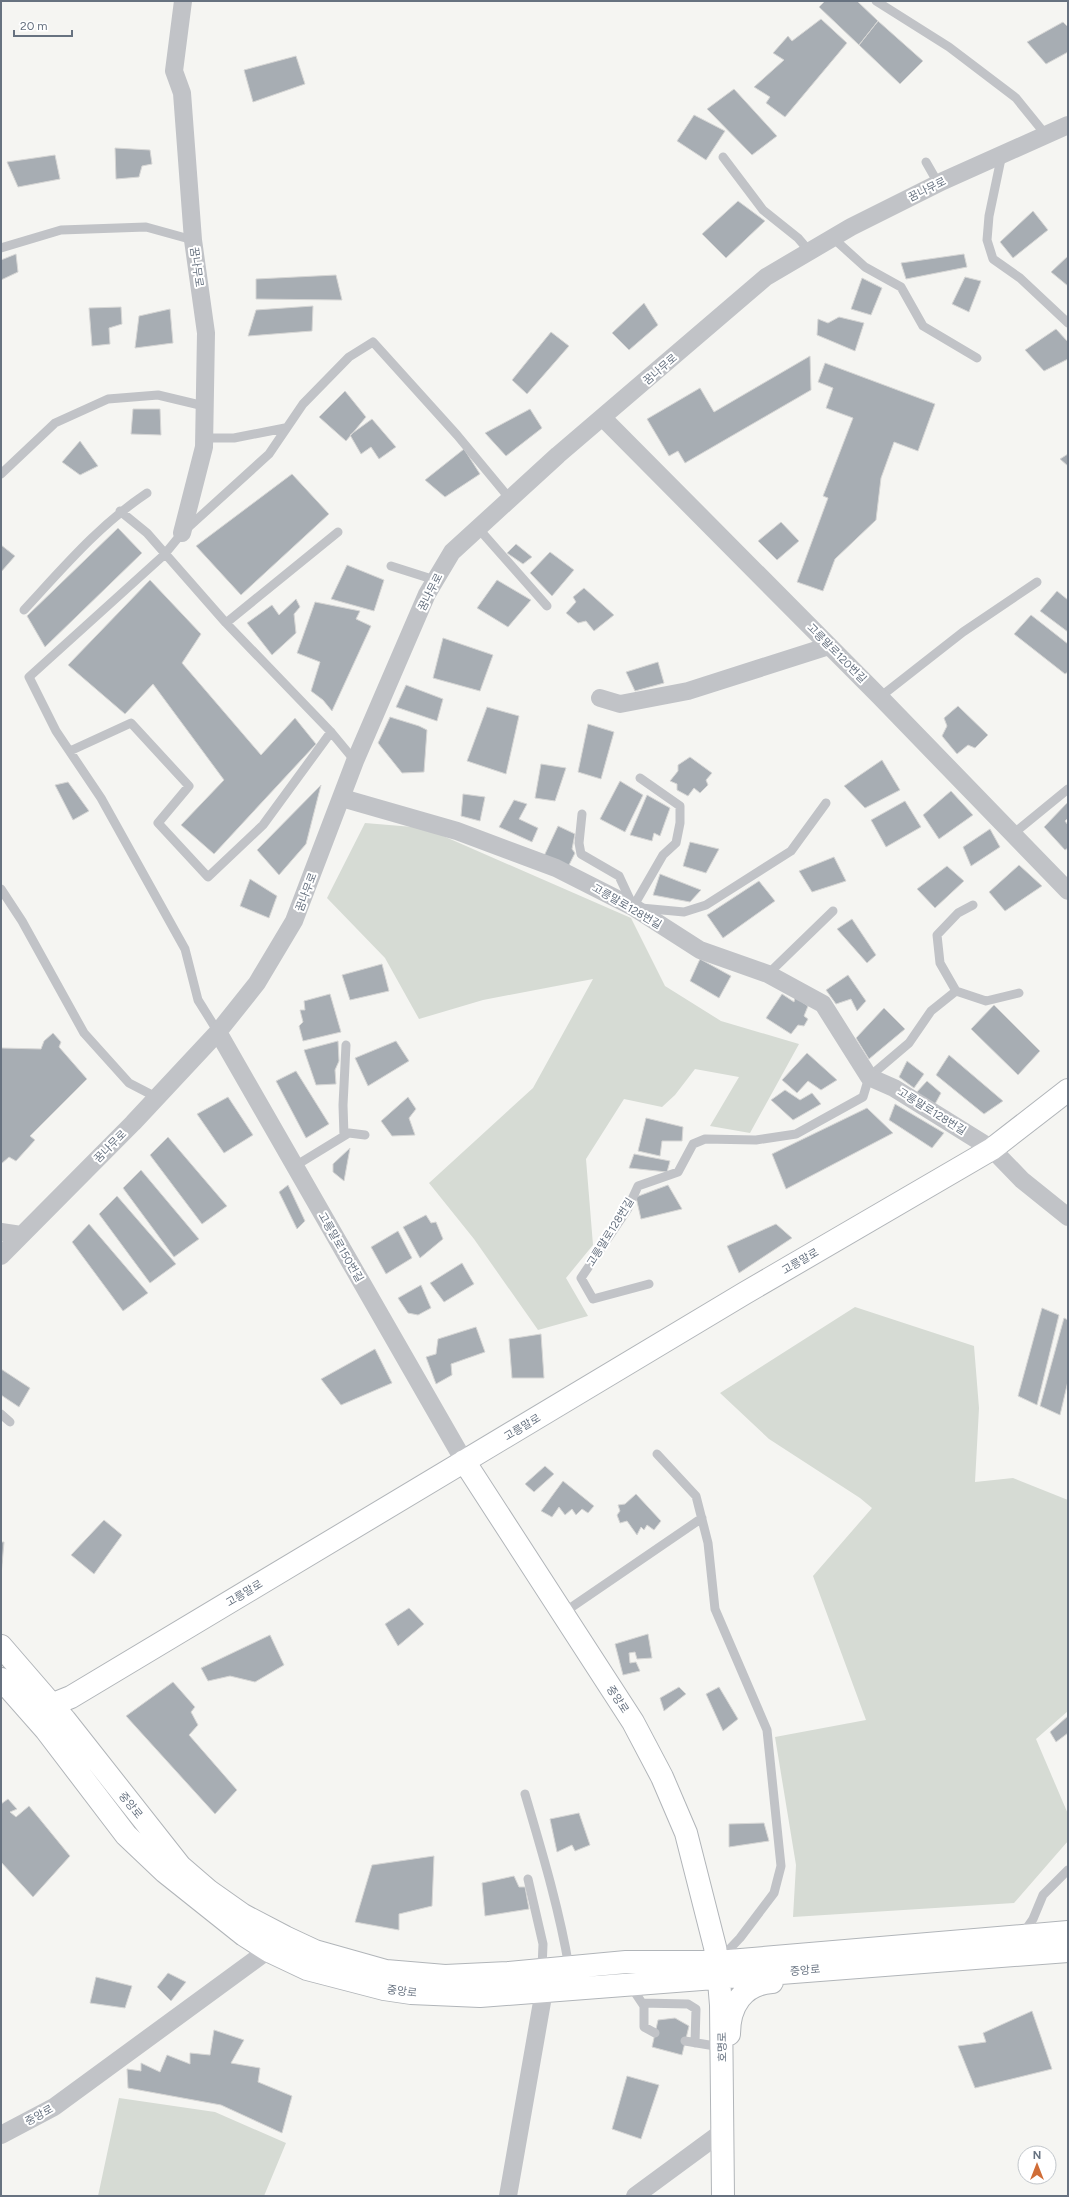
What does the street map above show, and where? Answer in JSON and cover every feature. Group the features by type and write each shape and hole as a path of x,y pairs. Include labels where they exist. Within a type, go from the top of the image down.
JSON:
{"main road":[{"name":"고릉말로","path":"51,1705 71,1697 752,1289 992,1149 1068,1090"},
{"name":"중앙로","path":"464,1461 633,1722 662,1777 686,1833 718,1970"},
{"name":"중앙로","path":"1,1646 51,1705 180,1866 215,1895 243,1915 307,1969 384,1989 404,1992 480,1996 629,1984 718,1970 1068,1932"},
{"name":"중앙로","path":"1,1679 46,1730 126,1835 165,1872 213,1912 277,1944 315,1951 386,1972 445,1976 626,1962 718,1970 869,1964 1068,1950"},
{"path":"723,2125 729,2090 729,2026 732,2013 742,1993 758,1984 828,1976 869,1964"},
{"name":"호명로","path":"718,1970 722,2047 723,2196"}],"street":[{"name":"꿈나무로","path":"182,533 204,447 206,334 193,240 182,93 174,71 183,1"},
{"name":"꿈나무로","path":"1,1256 133,1123 218,1032 257,983 294,921 355,761 427,594 452,552 510,499 766,277 833,238 938,183 1068,125"},
{"name":"고릉말로120번길","path":"603,418 880,697 1068,891"},
{"path":"600,698 620,704 688,691 829,646"},
{"name":"고릉말로128번길","path":"342,798 458,831 556,868 633,907 700,950 768,974 823,1004 869,1077 894,1088 992,1149"},
{"name":"고릉말로150번길","path":"218,1032 464,1461"},
{"path":"992,1149 1022,1180 1068,1217"},
{"path":"1,1232 21,1235"},
{"name":"중앙로","path":"1,2135 54,2107 277,1944"},
{"path":"508,2196 542,2002 542,1969"},
{"path":"635,2196 723,2125"}],"lane":[{"path":"876,1 949,47 1016,98 1046,135"},
{"path":"1002,154 989,216 987,240 993,259 1020,278 1068,323"},
{"path":"722,157 763,210 798,238 810,252"},
{"path":"926,162 938,183"},
{"path":"1,248 61,230 146,227 193,240"},
{"path":"833,238 865,267 901,287 923,326 977,358"},
{"path":"218,1032 198,1000 185,949 101,798 56,731 29,677 164,554 182,533 269,454 285,428 303,404 349,357 373,342 458,436 510,499"},
{"path":"1,474 55,423 108,399 158,395 204,406"},
{"path":"204,438 234,438 285,428"},
{"path":"24,610 78,551 120,511 147,493"},
{"path":"120,511 147,533 226,623 331,732 355,761"},
{"path":"478,528 547,606"},
{"path":"226,623 338,532"},
{"path":"391,566 435,580"},
{"path":"880,697 963,632 1037,582"},
{"path":"70,751 131,723 189,786 158,823 208,877 263,825 331,732"},
{"path":"633,907 663,855 676,843 680,823 680,806 640,778"},
{"path":"1013,834 1068,789"},
{"path":"633,907 684,912 706,905 791,851 826,803"},
{"path":"582,814 579,843 581,854 619,876 633,907"},
{"path":"1,888 22,921 84,1033 129,1083 156,1097"},
{"path":"973,905 958,913 937,935 940,963 956,991 986,1001 1018,993"},
{"path":"768,974 833,911"},
{"path":"869,1077 909,1043 931,1012 956,991"},
{"path":"344,1136 343,1105 346,1045"},
{"name":"고릉말로128번길","path":"649,1284 594,1299 581,1278 627,1210 638,1186 678,1172 693,1144 705,1139 756,1140 796,1134 863,1097 869,1077"},
{"path":"295,1166 349,1133 365,1135"},
{"path":"1,1414 10,1422"},
{"path":"658,1454 696,1496 708,1543 715,1609 767,1730 781,1866 774,1893 718,1970"},
{"path":"563,1613 702,1518"},
{"path":"525,1794 552,1884 564,1933 569,1967"},
{"path":"1021,1936 1033,1919 1043,1895 1068,1870"},
{"path":"528,1878 542,1944 542,1969"},
{"path":"629,1984 642,2003 644,2027 655,2033"},
{"path":"642,2003 688,2004 696,2009 695,2043"},
{"path":"685,2042 722,2047"}],"shaded area":[{"path":"365,823 425,828 631,918 665,986 721,1021 799,1044 750,1133 710,1126 739,1077 695,1069 675,1095 662,1107 624,1099 586,1159 593,1245 566,1278 588,1316 538,1330 474,1239 429,1183 533,1088 593,979 483,1000 419,1019 385,958 327,898"},
{"path":"855,1307 974,1346 979,1408 975,1482 1013,1478 1068,1500 1068,1711 1036,1739 1068,1814 1068,1841 1014,1903 793,1917 796,1865 775,1737 866,1720 813,1576 872,1508 860,1498 769,1439 720,1393"},
{"path":"119,2098 215,2112 286,2143 264,2196 98,2196"}],"building":[{"path":"825,1 857,1 878,21 859,45 819,7"},
{"path":"821,19 847,43 785,117 766,103 770,97 754,87 784,60 773,53 788,36 792,41"},
{"path":"878,21 923,61 900,84 859,45"},
{"path":"1063,22 1068,27 1068,52 1046,64 1027,42"},
{"path":"296,56 305,84 253,102 244,70"},
{"path":"734,89 777,136 752,155 707,109"},
{"path":"694,115 725,131 706,160 677,141"},
{"path":"115,148 150,150 152,164 142,166 139,177 116,179"},
{"path":"55,155 60,179 18,187 7,162"},
{"path":"738,201 765,221 726,258 702,234"},
{"path":"1033,211 1048,230 1013,258 1000,242"},
{"path":"16,254 18,272 1,280 1,260"},
{"path":"964,254 967,267 906,279 901,263"},
{"path":"1068,256 1068,286 1051,272"},
{"path":"336,275 342,300 256,299 256,279"},
{"path":"965,277 981,281 969,312 952,304"},
{"path":"862,278 882,288 871,315 851,309"},
{"path":"644,303 658,325 629,350 612,333"},
{"path":"313,306 312,331 248,336 256,310"},
{"path":"121,307 122,324 109,328 110,344 92,346 89,308"},
{"path":"170,309 173,343 135,348 139,316"},
{"path":"839,317 864,323 855,351 817,335 818,319 828,323"},
{"path":"1056,329 1068,342 1068,359 1044,371 1025,350"},
{"path":"551,332 569,346 527,394 512,380"},
{"path":"810,356 811,390 685,463 678,451 669,456 647,419 700,388 714,412"},
{"path":"825,363 935,404 918,451 894,442 881,478 876,520 835,559 823,591 797,582 828,498 823,496 853,418 826,408 833,388 818,382"},
{"path":"345,391 366,417 346,441 319,417"},
{"path":"133,409 160,409 161,435 131,434"},
{"path":"530,409 542,428 506,456 485,433"},
{"path":"372,419 396,447 379,459 371,447 361,454 350,435"},
{"path":"80,441 98,466 80,475 62,462"},
{"path":"464,449 480,474 445,497 425,480"},
{"path":"1068,454 1068,466 1060,459"},
{"path":"292,474 329,514 241,595 196,546"},
{"path":"781,522 799,541 777,560 758,541"},
{"path":"118,528 142,553 45,647 27,616"},
{"path":"516,544 532,557 523,564 507,553"},
{"path":"1,545 15,556 1,572"},
{"path":"550,552 574,570 552,596 530,573"},
{"path":"347,565 384,580 374,611 331,599"},
{"path":"150,580 201,634 182,663 261,755 295,718 316,744 214,854 181,825 224,780 153,684 125,714 68,665"},
{"path":"497,580 531,600 508,627 477,608"},
{"path":"584,588 614,615 594,631 586,621 578,623 566,613 576,602 573,597"},
{"path":"1057,591 1068,600 1068,632 1040,611"},
{"path":"296,599 300,607 294,614 296,633 272,655 247,623 272,605 279,615"},
{"path":"315,602 360,611 356,619 371,626 332,711 323,700 311,691 320,662 297,653"},
{"path":"1031,615 1068,644 1068,672 1065,674 1014,634"},
{"path":"443,638 493,655 480,691 433,678"},
{"path":"658,662 664,683 635,691 626,672"},
{"path":"406,685 443,699 437,721 396,707"},
{"path":"958,706 988,735 975,748 968,745 957,754 942,736 947,726 944,718"},
{"path":"487,707 519,716 506,774 467,761"},
{"path":"390,717 427,730 424,772 402,773 378,743"},
{"path":"588,724 614,732 601,779 578,772"},
{"path":"690,757 712,773 706,780 708,785 700,793 694,788 688,796 677,790 677,784 670,781 678,771 678,765"},
{"path":"882,760 900,790 865,808 844,786"},
{"path":"541,764 566,768 555,801 535,798"},
{"path":"620,781 643,795 625,832 600,819"},
{"path":"68,782 89,811 73,820 55,785"},
{"path":"321,785 306,844 279,875 257,850"},
{"path":"951,791 973,815 939,839 923,815"},
{"path":"463,794 485,797 480,821 461,816"},
{"path":"647,795 670,808 660,836 654,833 652,841 630,835"},
{"path":"514,800 527,804 519,819 538,828 532,842 499,827"},
{"path":"905,801 921,827 886,847 871,820"},
{"path":"1068,802 1068,818 1065,821 1068,825 1068,848 1065,850 1044,827"},
{"path":"558,826 575,834 572,849 575,853 568,867 544,856"},
{"path":"990,829 1000,847 971,866 963,847"},
{"path":"690,842 719,849 706,873 683,866"},
{"path":"834,857 846,881 812,892 799,871"},
{"path":"1019,865 1042,886 1005,911 989,892"},
{"path":"947,866 964,881 935,908 917,889"},
{"path":"660,874 701,890 690,902 653,895"},
{"path":"250,879 277,896 269,918 240,906"},
{"path":"759,881 775,901 723,938 707,915"},
{"path":"852,919 876,955 867,963 837,929"},
{"path":"700,959 731,976 719,998 690,981"},
{"path":"382,964 389,991 350,1000 342,975"},
{"path":"848,975 866,1001 857,1011 851,999 836,1004 826,990"},
{"path":"330,994 341,1032 303,1041 299,1026 303,1022 300,1010 305,1010 304,1001"},
{"path":"782,994 794,1002 795,997 808,1006 804,1016 808,1019 804,1026 798,1025 791,1034 766,1018"},
{"path":"994,1005 1040,1051 1018,1075 971,1029"},
{"path":"884,1008 905,1029 869,1059 856,1038"},
{"path":"53,1033 61,1042 59,1047 87,1079 30,1136 35,1140 16,1161 9,1157 1,1164 1,1048 41,1049 44,1041"},
{"path":"338,1041 339,1061 335,1070 336,1084 316,1085 304,1050"},
{"path":"396,1041 409,1061 368,1086 355,1058"},
{"path":"807,1053 837,1080 821,1090 808,1081 797,1093 782,1080"},
{"path":"949,1055 1003,1101 984,1114 936,1075"},
{"path":"907,1061 924,1074 914,1088 899,1077"},
{"path":"296,1071 329,1124 306,1138 276,1081"},
{"path":"927,1081 941,1093 935,1104 915,1094"},
{"path":"785,1090 800,1100 812,1093 821,1104 793,1120 771,1100"},
{"path":"228,1097 253,1135 224,1153 197,1114"},
{"path":"408,1097 416,1109 409,1118 415,1135 392,1136 381,1121"},
{"path":"895,1104 944,1133 932,1148 889,1120"},
{"path":"867,1108 893,1133 786,1189 772,1154"},
{"path":"646,1118 683,1127 682,1141 662,1141 660,1156 638,1151"},
{"path":"168,1137 227,1206 202,1224 150,1155"},
{"path":"350,1148 344,1181 333,1172 333,1164"},
{"path":"634,1154 670,1161 667,1172 629,1168"},
{"path":"141,1170 199,1239 174,1257 123,1188"},
{"path":"288,1185 305,1221 297,1229 279,1192"},
{"path":"668,1185 682,1209 641,1219 636,1197"},
{"path":"117,1196 176,1264 150,1283 99,1214"},
{"path":"426,1215 431,1223 436,1222 443,1239 420,1258 403,1227"},
{"path":"89,1224 148,1293 123,1311 72,1242"},
{"path":"776,1224 792,1238 739,1273 727,1246"},
{"path":"398,1231 412,1258 386,1274 371,1247"},
{"path":"462,1263 474,1284 444,1302 430,1283"},
{"path":"421,1285 431,1308 418,1315 408,1313 398,1298"},
{"path":"1042,1308 1059,1315 1037,1405 1018,1396"},
{"path":"1064,1318 1068,1320 1068,1381 1060,1415 1040,1406"},
{"path":"476,1327 485,1352 451,1364 452,1375 436,1384 426,1357 436,1354 438,1339"},
{"path":"541,1334 544,1378 512,1378 509,1339"},
{"path":"375,1349 392,1383 341,1405 321,1379"},
{"path":"1,1369 30,1388 19,1407 1,1395"},
{"path":"545,1466 554,1474 534,1492 525,1484"},
{"path":"563,1481 594,1506 588,1513 582,1509 576,1515 572,1509 565,1515 559,1507 552,1517 541,1511"},
{"path":"636,1494 661,1521 654,1530 647,1525 644,1530 641,1527 637,1535 627,1521 620,1523 617,1515 620,1511 618,1505 625,1504"},
{"path":"104,1520 122,1535 94,1574 71,1555"},
{"path":"1,1542 4,1542 1,1576"},
{"path":"409,1608 424,1624 398,1646 385,1624"},
{"path":"648,1634 652,1658 637,1659 635,1652 629,1653 630,1663 636,1662 640,1671 623,1675 615,1644"},
{"path":"270,1635 284,1665 255,1682 230,1676 208,1681 201,1668"},
{"path":"173,1682 195,1707 191,1712 198,1725 189,1735 237,1790 215,1814 126,1716"},
{"path":"679,1687 686,1694 664,1711 660,1698"},
{"path":"719,1687 738,1719 723,1731 706,1694"},
{"path":"1068,1716 1068,1733 1056,1742 1050,1732"},
{"path":"8,1799 17,1809 10,1812 16,1817 29,1806 70,1856 33,1897 1,1862 1,1804"},
{"path":"579,1813 590,1845 575,1851 572,1845 557,1852 550,1819"},
{"path":"764,1823 769,1841 729,1847 729,1824"},
{"path":"434,1856 432,1906 399,1914 399,1930 355,1922 372,1865"},
{"path":"514,1876 519,1887 525,1887 529,1909 485,1916 482,1883"},
{"path":"168,1973 186,1982 171,2001 157,1987"},
{"path":"96,1977 132,1986 125,2008 90,2003"},
{"path":"1032,2011 1052,2069 975,2088 958,2046 986,2042 983,2033"},
{"path":"675,2018 689,2026 682,2055 652,2047 658,2020"},
{"path":"214,2030 244,2040 231,2063 260,2068 258,2082 292,2096 282,2133 221,2105 128,2088 127,2069 141,2071 141,2063 160,2072 167,2055 190,2064 190,2053 210,2055"},
{"path":"627,2076 659,2085 641,2139 612,2129"}]}
